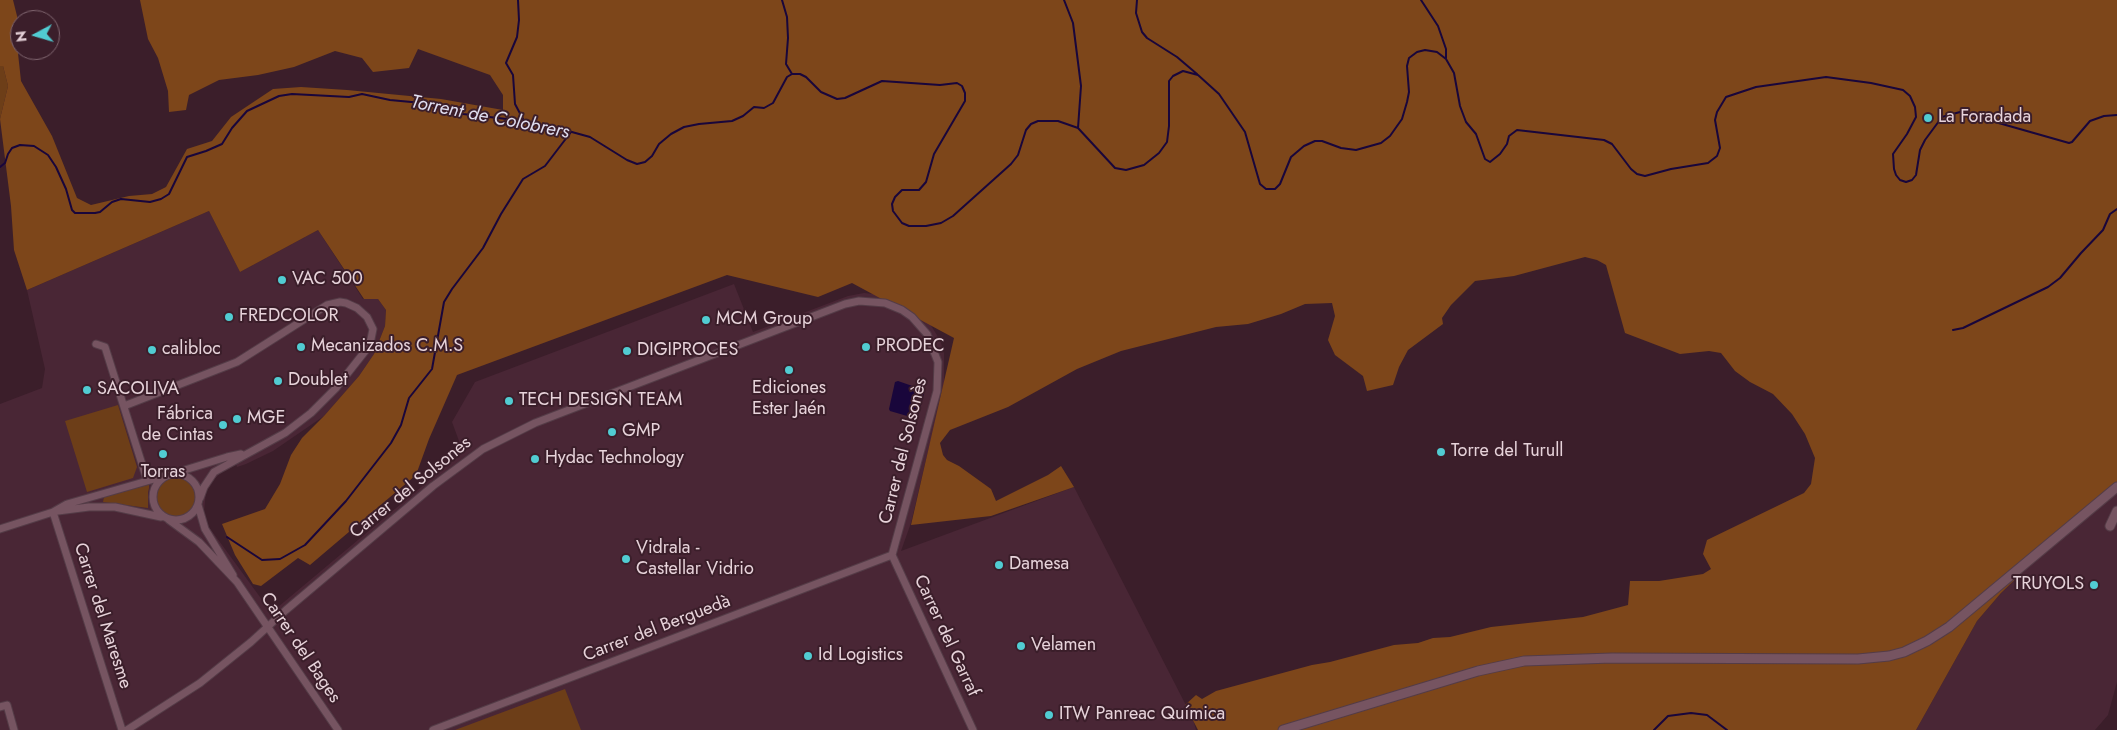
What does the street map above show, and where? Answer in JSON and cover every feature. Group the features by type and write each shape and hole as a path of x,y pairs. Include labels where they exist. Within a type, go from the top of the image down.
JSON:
{"street":[{"name":"Carrer del Solsonès","path":"127,730 200,683 433,486 483,449 517,430 845,304 859,301 885,302 912,317 927,334 938,362 937,391 892,555"},
{"path":"0,529 53,512 89,507 115,507 167,519 187,518 199,502 204,487 214,472 286,432 311,413 336,388 369,344 373,328 370,321 353,305 340,302 327,305 237,362 124,406"},
{"path":"96,344 105,347 147,480"},
{"path":"53,512 68,504 147,480 227,457 252,452"},
{"path":"167,519 155,508 152,496 157,483 171,474 181,474 192,480 196,485 199,502"},
{"path":"1283,730 1478,670 1524,661 1612,658 1858,659 1888,656 1904,652 1927,641 1977,605 2117,486"},
{"name":"Carrer del Bages","path":"199,502 205,528 237,582 338,730"},
{"path":"2110,526 2117,510"},
{"name":"Carrer del Maresme","path":"53,512 122,730"},
{"name":"Carrer del Bages","path":"167,519 200,542 237,582"},
{"name":"Carrer del Berguedà","path":"433,730 892,555"},
{"name":"Carrer del Garraf","path":"892,555 973,730"},
{"path":"0,707 7,705 14,730"}],"shaded area":[{"path":"0,0 13,0 16,10 10,10 10,60 19,60 21,81 52,136 77,198 91,205 129,196 152,194 166,187 187,149 212,141 231,117 273,89 301,87 347,90 441,99 503,110 503,95 490,75 418,49 409,68 373,72 362,58 335,51 294,67 258,75 219,80 189,95 186,110 169,112 168,91 158,58 148,39 140,0 2117,0 2117,482 2001,593 1977,621 1916,730 1198,730 1185,705 1196,695 1202,699 1216,691 1394,645 1418,643 1433,638 1450,637 1491,627 1583,617 1628,605 1630,581 1659,581 1703,574 1711,569 1703,554 1707,540 1804,493 1811,484 1815,458 1805,434 1792,414 1773,394 1750,382 1735,371 1721,353 1709,351 1680,354 1625,333 1606,265 1585,257 1514,276 1475,281 1451,305 1442,318 1443,324 1408,350 1399,367 1393,385 1367,391 1363,376 1335,355 1328,340 1335,316 1332,303 1305,304 1248,324 1216,327 1121,351 1077,369 1008,407 950,430 940,443 943,455 947,460 959,466 991,489 996,501 1048,475 1061,466 1074,487 991,516 911,525 954,338 852,283 818,297 727,275 457,375 429,439 416,475 310,565 298,558 261,586 253,584 235,555 222,524 265,509 280,484 291,455 302,438 359,376 374,354 385,326 386,310 378,299 364,299 318,230 240,272 209,211 27,290 14,250 11,206 0,119 8,86 3,66 0,66"},
{"path":"0,66 3,66 8,86 0,119"},
{"path":"209,211 240,272 318,230 363,299 378,299 386,310 385,326 374,354 359,376 324,416 273,451 246,464 237,467 236,464 224,470 211,482 206,491 204,512 206,523 268,608 274,609 278,607 463,452 452,422 475,382 734,284 753,332 848,296 864,293 883,295 930,324 940,340 944,353 944,399 929,447 911,523 901,551 1074,487 1193,719 1196,730 0,730 0,404 42,388 45,369 27,290"},
{"path":"898,381 921,389 924,394 918,415 914,418 890,411 889,409 895,382"},
{"path":"118,405 137,467 133,478 87,492 65,421"},
{"path":"172,476 180,476 191,482 197,497 191,512 180,518 172,518 161,512 155,501 155,493 161,482"},
{"path":"2117,482 2117,682 2108,715 2095,730 1916,730 1977,621 2001,593"},
{"path":"149,485 148,508 103,502 104,497"},
{"path":"565,689 581,730 455,730"}],"waterway":[{"path":"518,0 519,20 517,37 506,63 513,75 515,104 524,121"},
{"path":"782,0 787,17 786,64 792,74"},
{"path":"1064,0 1073,23 1081,86 1078,128"},
{"path":"1137,0 1136,13 1142,32 1147,38 1177,57 1197,74"},
{"path":"1421,0 1438,26 1446,49 1446,58"},
{"name":"Torrent de Colobrers","path":"0,167 5,163 12,148 20,145 34,146 48,155 56,167 66,189 72,210 75,213 95,213 100,212 112,202 121,199 150,202 161,199 169,194 187,157 222,144 232,128 247,111 279,96 292,94 349,97 362,94 390,100 422,103 463,114 524,121 528,124 561,129 590,137 627,160 637,164 645,162 652,156 659,144 671,134 684,127 732,121 743,116 754,107 764,108 773,103 787,77 792,74 800,74 806,77 821,92 837,99 845,98 882,81 940,85 957,83 962,86 965,93 965,101 934,154 926,182 919,190 902,190 895,197 892,204 893,211 902,223 909,226 926,226 941,223 953,216 1011,164 1018,155 1026,130 1031,124 1038,121 1058,121 1078,128 1115,168 1126,170 1144,165 1159,153 1167,142 1169,81 1173,76 1183,71 1198,75 1219,94 1245,132 1260,184 1266,189 1275,189 1280,184 1291,157 1304,146 1315,141 1322,141 1341,148 1356,150 1381,143 1390,136 1402,119 1407,102 1409,92 1407,66 1409,58 1417,52 1425,50 1437,52 1446,59 1454,73 1460,106 1466,122 1476,134 1485,159 1490,162 1500,154 1507,144 1509,136 1517,130 1604,140 1612,144 1631,169 1637,174 1645,176 1671,169 1708,163 1717,156 1720,148 1715,120 1717,112 1726,97 1756,87 1826,77 1871,83 1903,90 1910,96 1915,107 1916,117 1893,154 1896,175 1900,180 1906,182 1912,180 1916,175 1920,150 1942,117 1960,112 2069,143 2090,121 2104,116 2117,115"},
{"path":"227,537 262,560 280,559 305,545 346,501 391,443 401,425 409,398 432,369 444,302 483,248 523,179 545,166 571,132"},
{"path":"1953,330 1963,328 2048,287 2060,278 2103,230 2110,214 2117,209"},
{"path":"1654,730 1668,716 1691,713 1707,715 1727,730"}],"place":[{"name":"La Foradada","path":"1928,118"},
{"name":"VAC 500","path":"282,280"},
{"name":"FREDCOLOR","path":"229,317"},
{"name":"MCM Group","path":"706,320"},
{"name":"Mecanizados C.M.S","path":"301,347"},
{"name":"PRODEC","path":"866,347"},
{"name":"calibloc","path":"152,350"},
{"name":"DIGIPROCES","path":"627,351"},
{"name":"Ediciones Ester Jaén","path":"789,370"},
{"name":"Doublet","path":"278,381"},
{"name":"SACOLIVA","path":"87,390"},
{"name":"TECH DESIGN TEAM","path":"509,401"},
{"name":"MGE","path":"237,419"},
{"name":"Fábrica de Cintas","path":"223,425"},
{"name":"GMP","path":"612,432"},
{"name":"Torre del Turull","path":"1441,452"},
{"name":"Torras","path":"163,454"},
{"name":"Hydac Technology","path":"535,459"},
{"name":"Vidrala - Castellar Vidrio","path":"626,559"},
{"name":"Damesa","path":"999,565"},
{"name":"TRUYOLS","path":"2094,585"},
{"name":"Velamen","path":"1021,646"},
{"name":"Id Logistics","path":"808,656"},
{"name":"ITW Panreac Química","path":"1049,715"}]}
